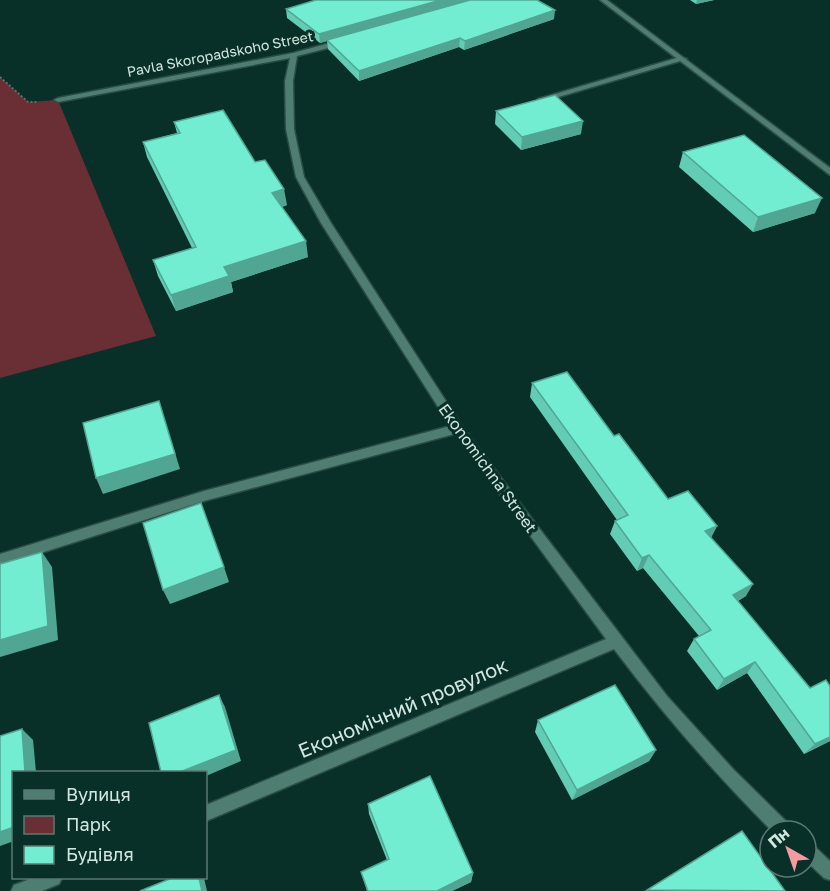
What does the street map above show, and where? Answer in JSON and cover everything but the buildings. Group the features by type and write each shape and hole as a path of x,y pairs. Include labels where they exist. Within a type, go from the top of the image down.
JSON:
{"street":[{"path":"603,0 830,172"},
{"name":"Pavla Skoropadskoho Street","path":"58,100 294,55 350,39"},
{"name":"Ekonomichna Street","path":"294,55 290,81 290,129 300,177 326,223 458,429 662,701 728,776 772,819"},
{"path":"535,101 683,59"},
{"path":"0,560 204,496 458,429"},
{"name":"Економічний провулок","path":"207,813 617,641"},
{"path":"818,861 830,872"},
{"path":"20,891 50,879"}],"path":[{"path":"0,77 28,102 58,100"}],"green space":[{"path":"0,77 28,102 58,100 156,336 0,378"}]}
